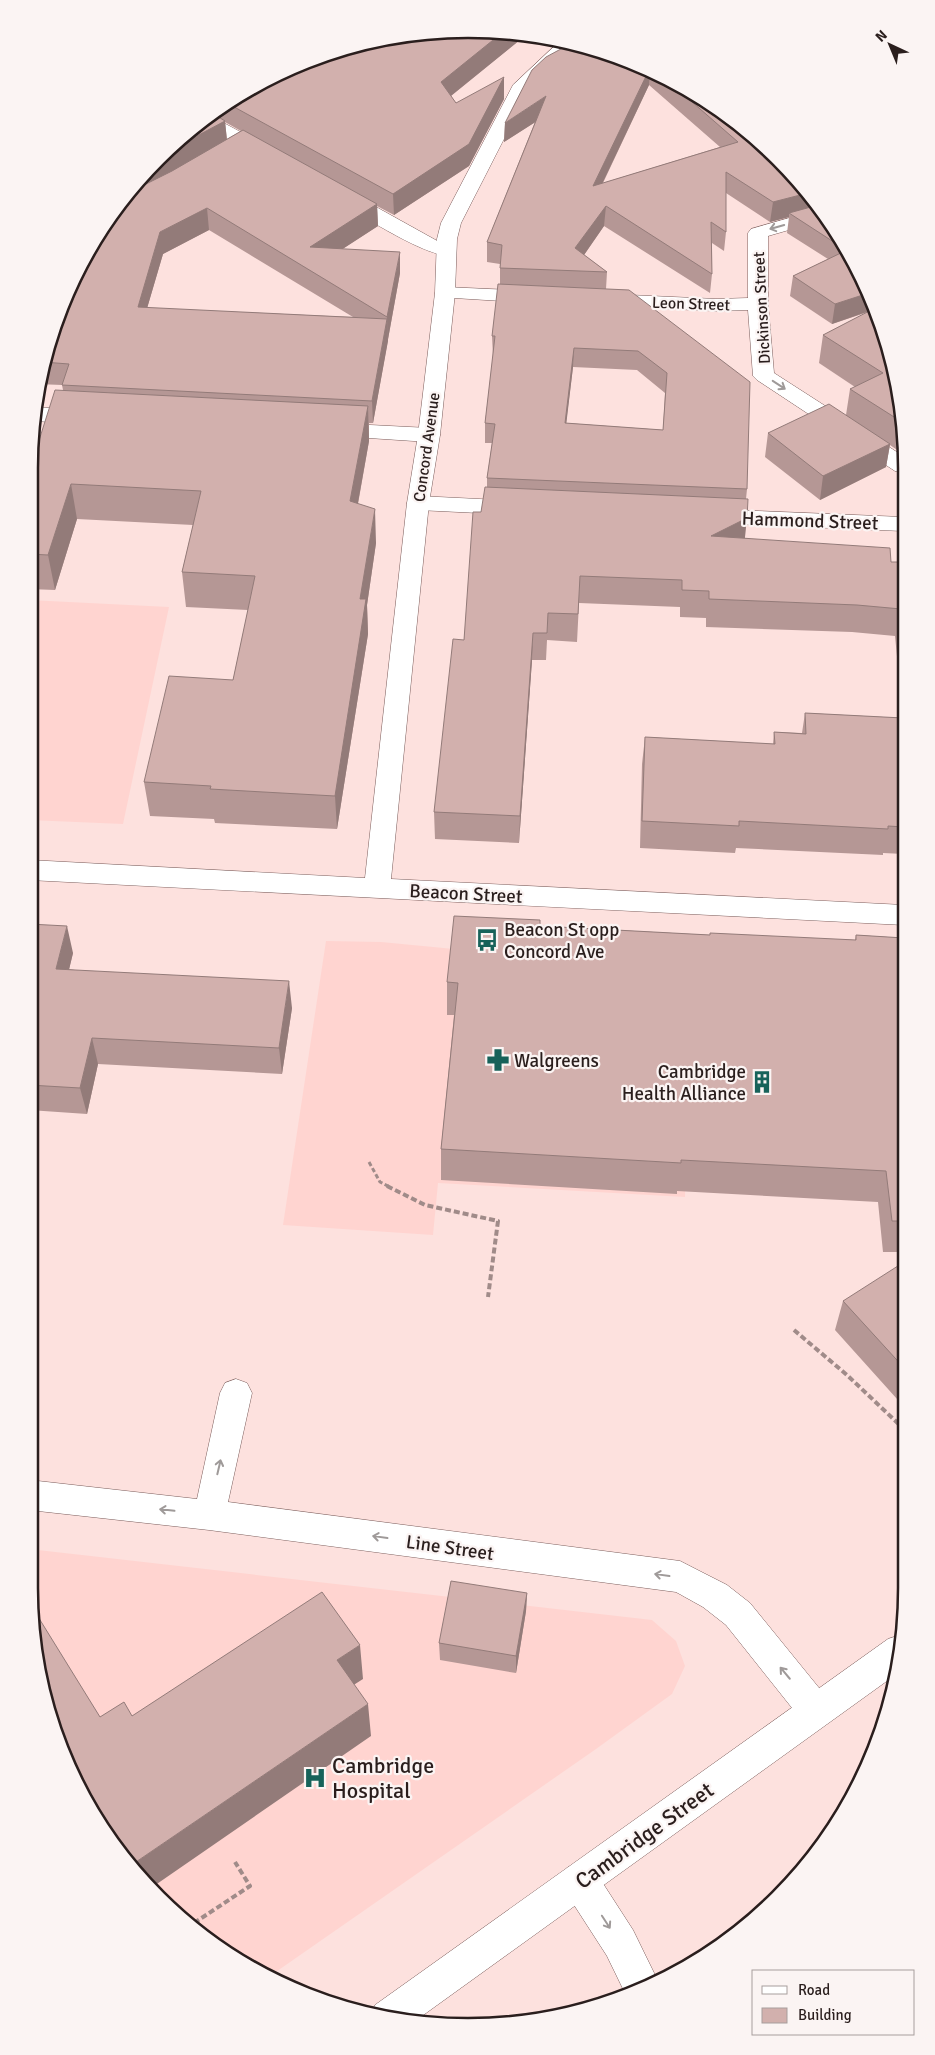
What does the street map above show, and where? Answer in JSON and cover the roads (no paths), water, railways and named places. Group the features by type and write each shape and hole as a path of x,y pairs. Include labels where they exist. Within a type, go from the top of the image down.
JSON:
{"main road":[{"name":"Concord Avenue","path":"377,888 418,503 429,435 445,293 446,251 452,223 522,85 562,48"},
{"path":"211,123 277,160"},
{"path":"223,152 244,142"},
{"path":"327,188 434,247 446,251"},
{"name":"Dickinson Street","path":"816,216 758,233 758,304 764,376 898,463"},
{"path":"445,293 553,298"},
{"name":"Leon Street","path":"592,299 717,305 758,304"},
{"path":"41,414 102,418"},
{"path":"308,429 429,435"},
{"path":"418,503 536,509"},
{"name":"Hammond Street","path":"685,515 898,524"},
{"name":"Beacon Street","path":"38,870 898,915"},
{"path":"209,1514 236,1393"},
{"name":"Line Street","path":"38,1496 209,1514 680,1577 715,1596 738,1614 816,1711"},
{"name":"Cambridge Street","path":"397,2011 892,1657"},
{"path":"580,1881 620,1943 639,1982"}],"place":[{"name":"Beacon St opp Concord Ave","path":"487,940"},
{"name":"Walgreens","path":"498,1060"},
{"name":"Cambridge Health Alliance","path":"762,1082"},
{"name":"Cambridge Hospital","path":"315,1778"}]}
